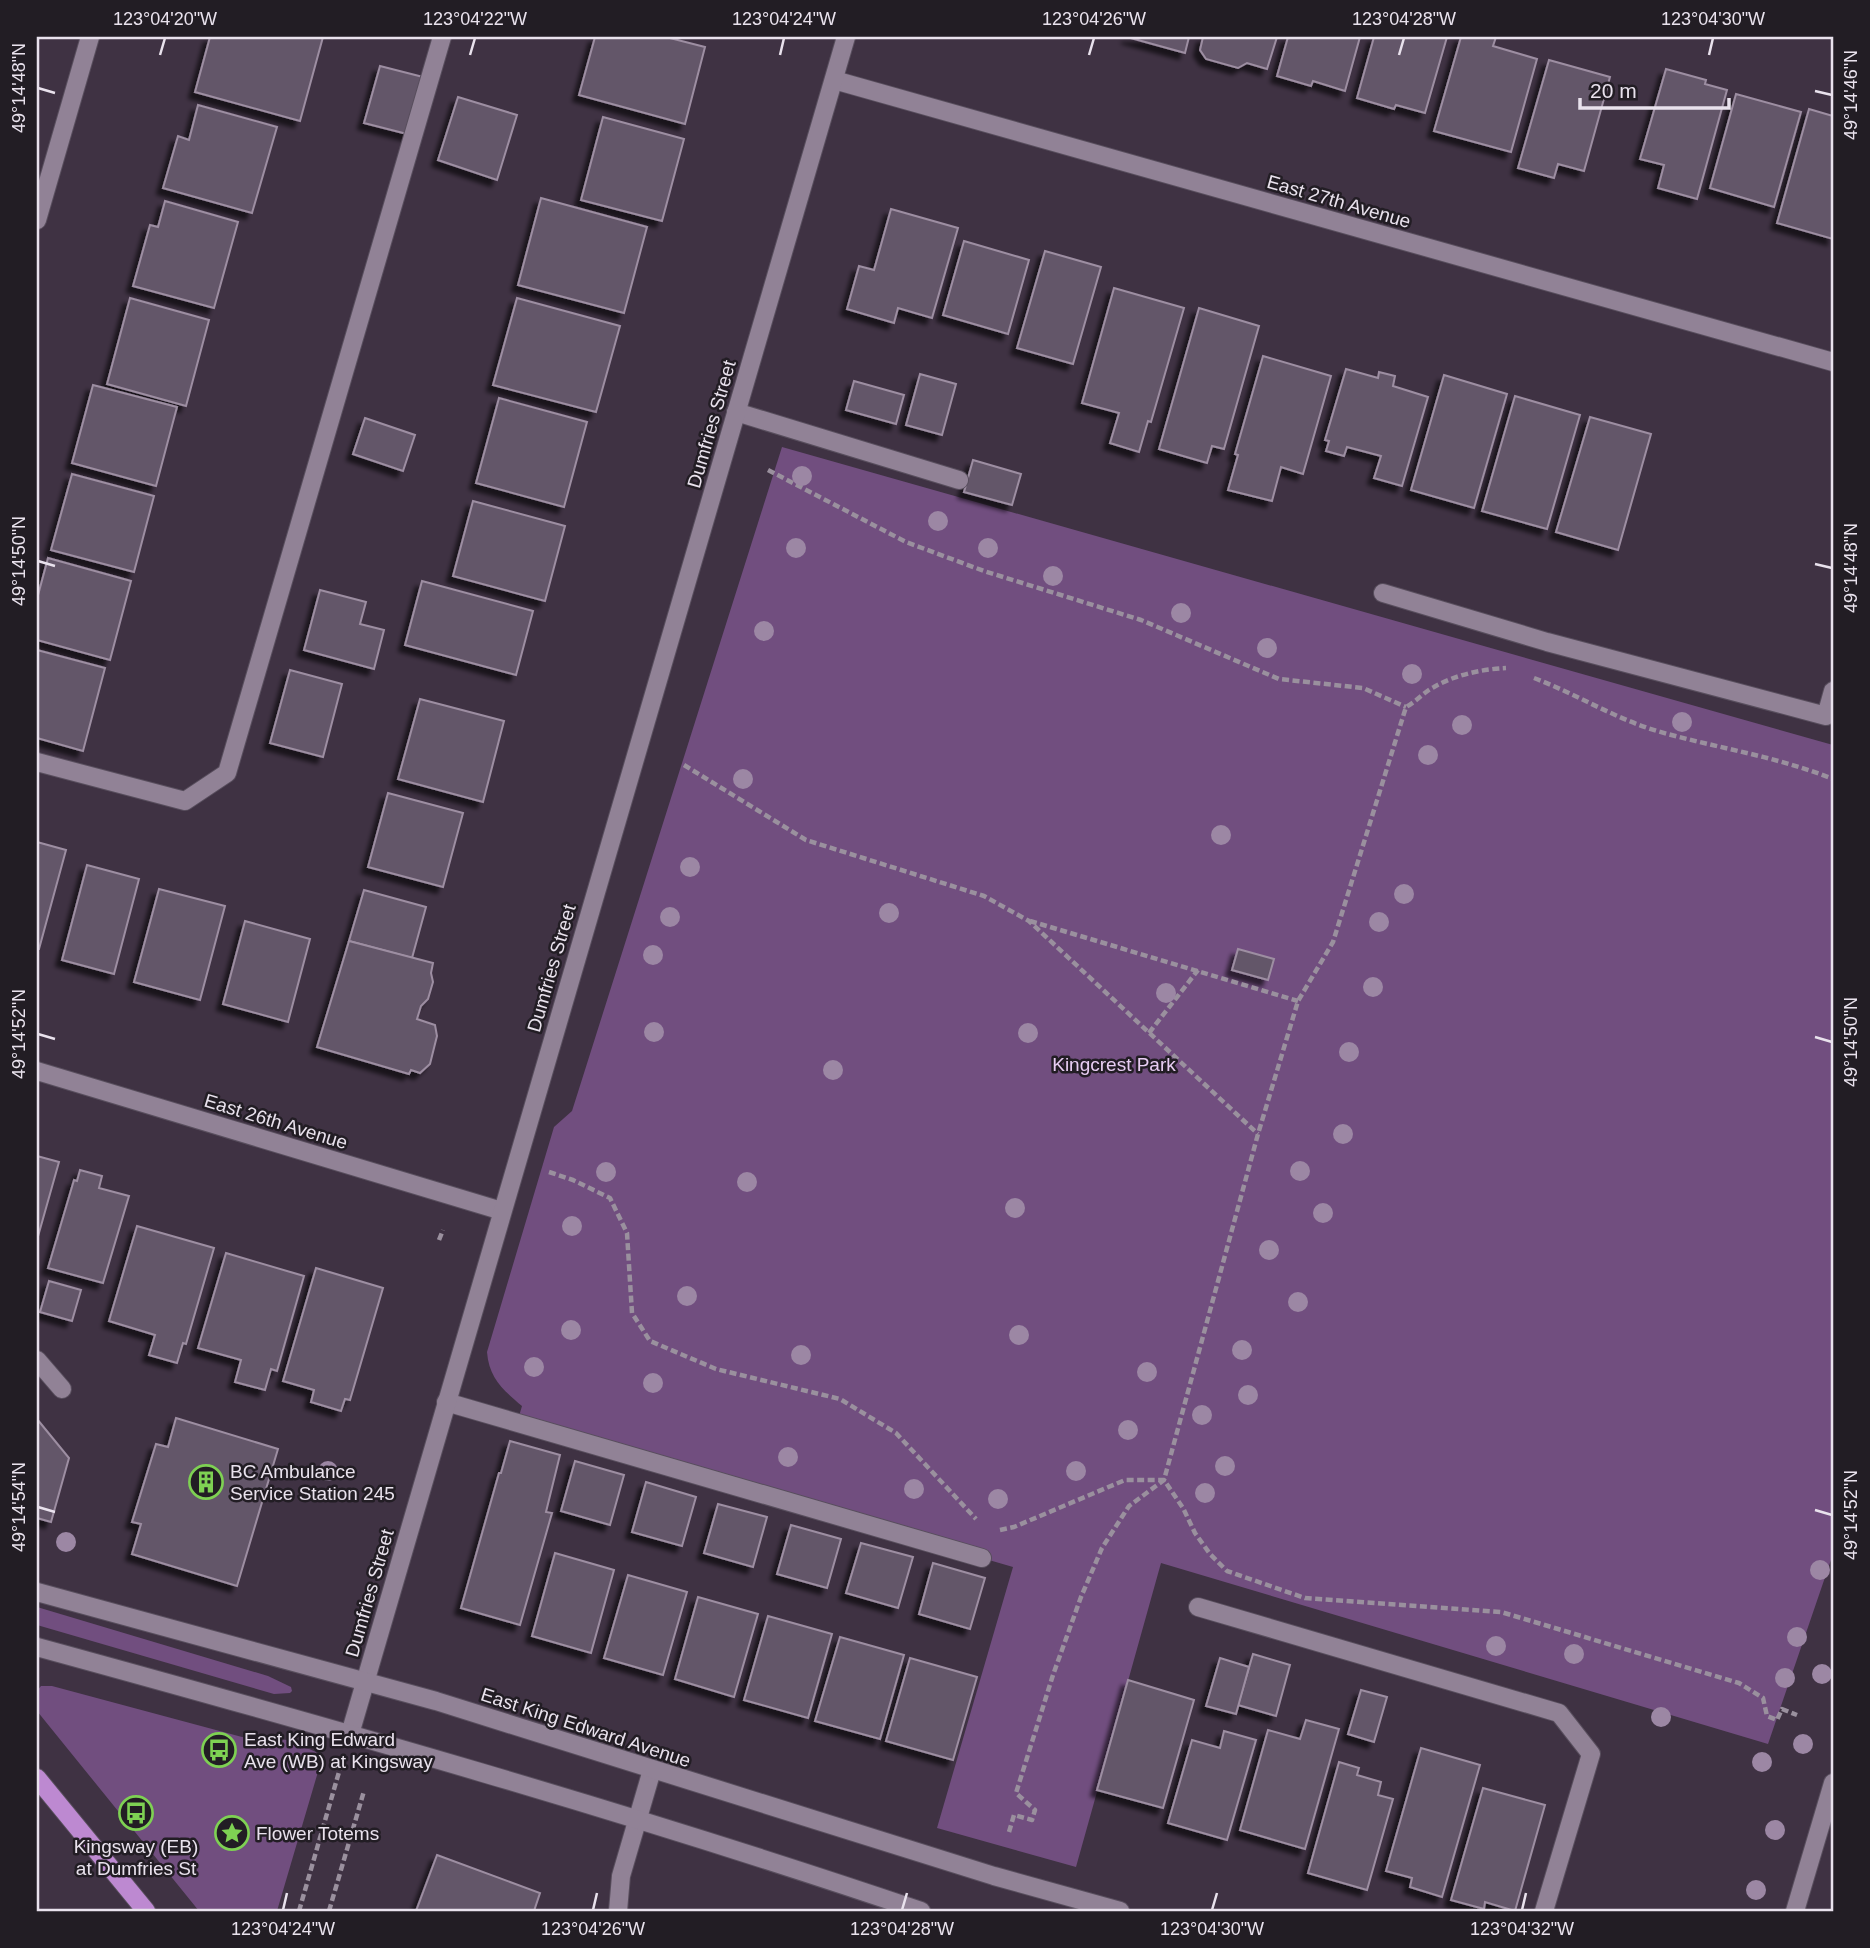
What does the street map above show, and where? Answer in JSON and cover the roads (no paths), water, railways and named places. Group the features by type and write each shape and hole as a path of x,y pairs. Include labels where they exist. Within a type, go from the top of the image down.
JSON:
{"main road":[{"path":"37,1778 146,1911"}],"street":[{"path":"37,220 90,37"},
{"path":"37,762 185,801 227,773 442,37"},
{"name":"Dumfries Street","path":"350,1734 846,37"},
{"name":"East 27th Avenue","path":"834,80 1833,362"},
{"path":"736,412 958,480"},
{"path":"1383,593 1560,645 1826,716 1833,691"},
{"name":"East 26th Avenue","path":"37,1072 502,1210"},
{"path":"37,1360 62,1389"},
{"path":"446,1402 982,1558"},
{"name":"East King Edward Avenue","path":"37,1592 436,1701 994,1876 1120,1911"},
{"path":"1198,1606 1559,1713 1591,1754 1544,1911"},
{"path":"37,1647 638,1818 920,1911"},
{"path":"618,1911 621,1876 652,1770"},
{"path":"1795,1911 1833,1783"}],"place":[{"name":"BC Ambulance Service Station 245","path":"206,1482"},
{"name":"East King Edward Ave (WB) at Kingsway","path":"219,1750"},
{"name":"Kingsway (EB) at Dumfries St","path":"136,1813"},
{"name":"Flower Totems","path":"232,1833"}],"park label":[{"name":"Kingcrest Park","path":"1114,1064"}]}
